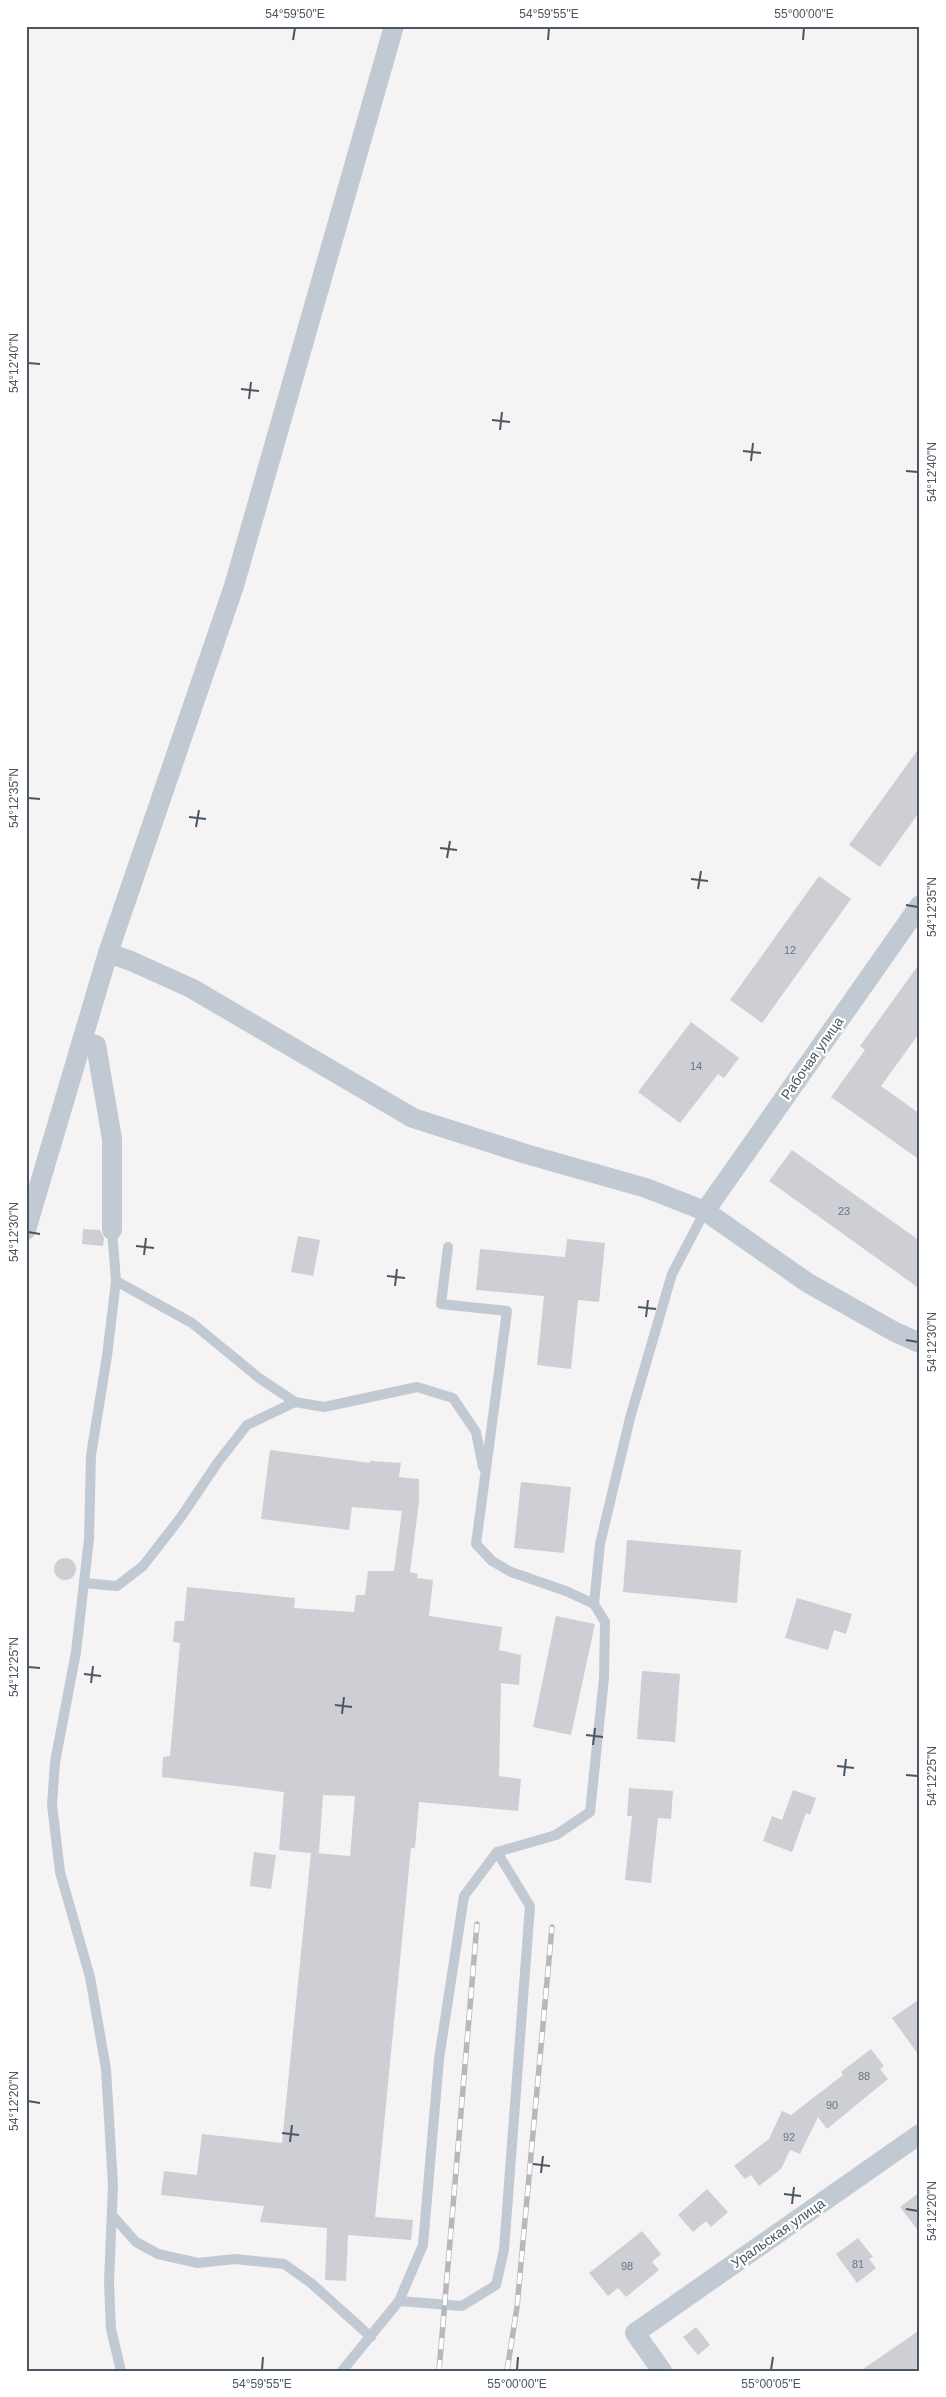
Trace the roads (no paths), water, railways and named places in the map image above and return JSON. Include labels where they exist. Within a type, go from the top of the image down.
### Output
[{"type":"street","points":[[26,1230],[108,953],[234,586],[394,26]]},
{"type":"street","name":"Рабочая улица","points":[[705,1211],[920,905]]},
{"type":"street","points":[[108,953],[131,961],[191,988],[413,1118],[526,1154],[646,1188],[705,1211],[808,1283],[895,1332],[920,1343]]},
{"type":"street","points":[[82,1041],[96,1045],[112,1138],[112,1230]]},
{"type":"street","name":"Уральская улица","points":[[662,2371],[635,2333],[920,2134]]},
{"type":"lane","points":[[594,1604],[600,1544],[630,1418],[672,1274],[705,1211]]},
{"type":"lane","points":[[112,1230],[116,1281],[107,1356],[91,1455],[89,1539],[76,1652],[55,1762],[52,1805],[60,1872],[90,1977],[106,2069],[113,2185],[109,2282],[111,2329],[122,2371]]},
{"type":"lane","points":[[342,2371],[399,2302],[423,2245],[440,2059],[464,1896],[497,1852],[556,1835],[590,1812],[604,1678],[605,1622],[594,1604],[566,1591],[511,1572],[492,1561],[476,1544],[507,1312],[441,1304],[448,1247]]},
{"type":"lane","points":[[116,1281],[192,1323],[259,1378],[296,1402],[324,1407],[417,1387],[453,1398],[476,1432],[485,1475]]},
{"type":"lane","points":[[84,1583],[117,1586],[143,1566],[247,1425],[296,1402]]},
{"type":"lane","points":[[399,2302],[462,2306],[496,2285],[504,2250],[530,1906],[497,1852]]},
{"type":"lane","points":[[112,2215],[136,2242],[158,2254],[198,2263],[235,2260],[284,2264],[311,2283],[371,2336]]},
{"type":"railway","points":[[439,2371],[477,1924]]},
{"type":"railway","points":[[507,2371],[517,2307],[552,1927]]}]
